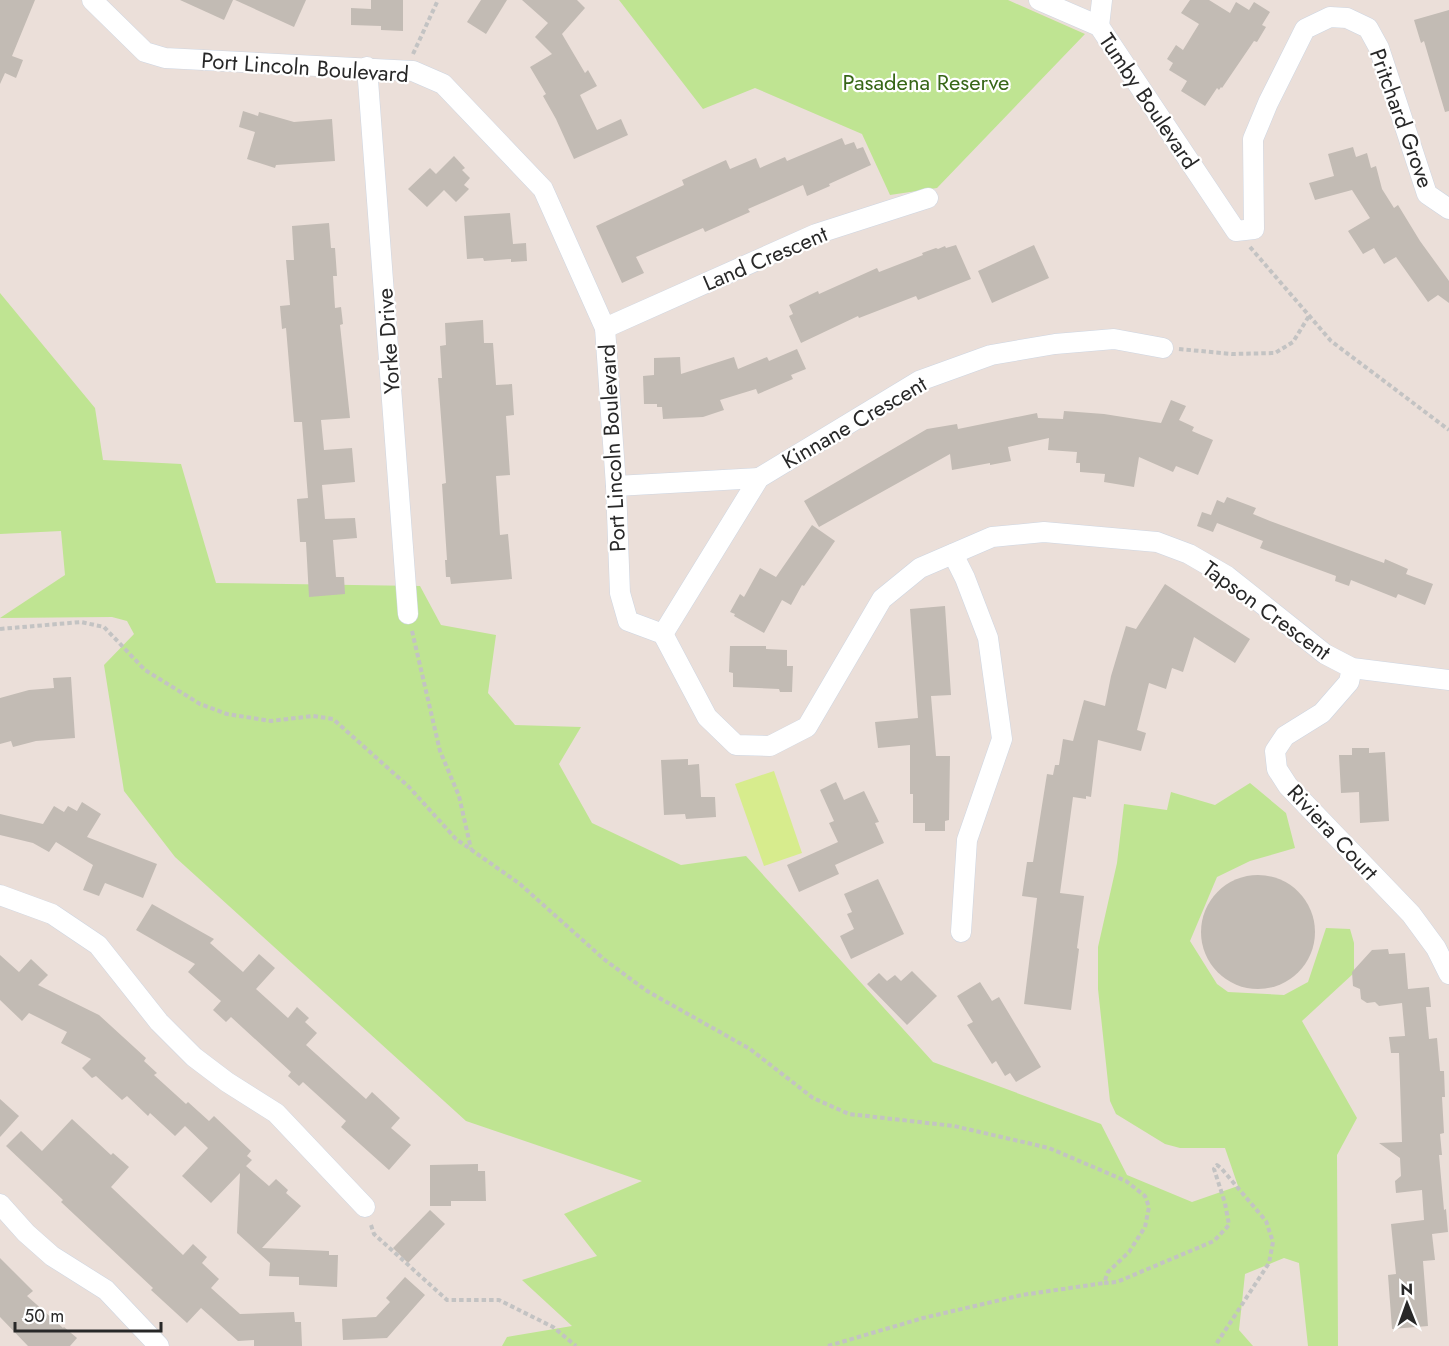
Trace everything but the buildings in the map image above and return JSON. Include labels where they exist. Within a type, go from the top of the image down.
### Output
[{"type":"street","name":"Port Lincoln Boulevard","points":[[92,0],[145,52],[165,58],[413,71],[443,84],[543,189],[605,328],[616,486],[620,593],[628,621],[663,634]]},
{"type":"street","name":"Tumby Boulevard","points":[[1039,0],[1099,26],[1236,231]]},
{"type":"street","points":[[1099,26],[1102,0]]},
{"type":"street","name":"Pritchard Grove","points":[[1236,231],[1254,229],[1253,139],[1268,103],[1305,29],[1330,17],[1347,18],[1368,28],[1379,48],[1427,194],[1449,209]]},
{"type":"street","name":"Yorke Drive","points":[[367,67],[408,614]]},
{"type":"street","name":"Land Crescent","points":[[605,328],[816,234],[928,198]]},
{"type":"street","name":"Kinnane Crescent","points":[[663,634],[759,478],[919,381],[991,355],[1055,344],[1114,339],[1163,348]]},
{"type":"street","name":"Kinnane Crescent","points":[[616,486],[759,478]]},
{"type":"street","name":"Tapson Crescent","points":[[663,634],[708,717],[736,745],[770,746],[807,727],[882,599],[920,568],[992,537],[1044,532],[1157,542],[1189,554],[1227,576],[1325,654],[1352,668],[1449,680]]},
{"type":"street","points":[[953,554],[965,578],[988,638],[1002,738],[967,840],[961,932]]},
{"type":"street","name":"Riviera Court","points":[[1352,668],[1349,682],[1322,713],[1285,736],[1275,751],[1277,769],[1288,786],[1411,914],[1436,948],[1449,974]]},
{"type":"street","points":[[0,895],[52,914],[98,945],[159,1022],[194,1057],[227,1082],[276,1113],[365,1207]]},
{"type":"street","points":[[0,1204],[26,1233],[52,1256],[106,1290],[159,1346]]},
{"type":"path","points":[[405,70],[438,0]]},
{"type":"path","points":[[1236,231],[1331,341],[1449,430]]},
{"type":"path","points":[[1163,348],[1232,354],[1275,353],[1293,342],[1310,316]]},
{"type":"path","points":[[408,614],[440,751],[459,796],[471,849]]},
{"type":"path","points":[[0,629],[81,622],[104,627],[145,669],[200,704],[227,714],[271,721],[313,716],[333,719],[409,787],[456,839],[520,884],[605,960],[647,991],[750,1049],[813,1098],[849,1114],[954,1126],[1049,1148],[1126,1181],[1145,1196],[1149,1206],[1145,1227],[1129,1252],[1108,1272],[1104,1283]]},
{"type":"path","points":[[828,1346],[923,1318],[1022,1295],[1117,1282],[1214,1241],[1230,1225],[1214,1169],[1216,1166],[1221,1168],[1266,1221],[1273,1242],[1269,1263],[1215,1346]]},
{"type":"path","points":[[365,1207],[374,1234],[447,1300],[499,1300],[553,1327],[576,1346]]},
{"type":"green space","name":"Pasadena Reserve","points":[[619,0],[1008,0],[1085,34],[937,188],[890,195],[862,134],[755,88],[703,109]]},
{"type":"green space","points":[[0,293],[95,408],[103,460],[181,464],[216,583],[420,586],[441,625],[496,635],[488,693],[515,725],[581,727],[559,764],[592,823],[681,865],[746,856],[933,1062],[1101,1124],[1127,1175],[1192,1202],[1238,1186],[1225,1148],[1180,1148],[1165,1144],[1116,1114],[1110,1101],[1098,989],[1098,947],[1117,863],[1124,804],[1167,810],[1171,792],[1215,805],[1250,783],[1286,813],[1295,848],[1250,861],[1217,877],[1190,941],[1217,984],[1228,992],[1284,995],[1308,982],[1326,928],[1350,929],[1354,943],[1354,973],[1302,1021],[1357,1118],[1337,1155],[1338,1346],[1308,1346],[1299,1263],[1284,1258],[1245,1274],[1239,1330],[1253,1346],[502,1346],[507,1337],[572,1326],[522,1280],[597,1256],[564,1214],[642,1181],[466,1121],[175,857],[124,791],[104,665],[134,634],[127,621],[112,617],[0,618],[65,575],[61,531],[0,534]]},
{"type":"green space","points":[[774,771],[802,853],[764,866],[735,784]]}]
